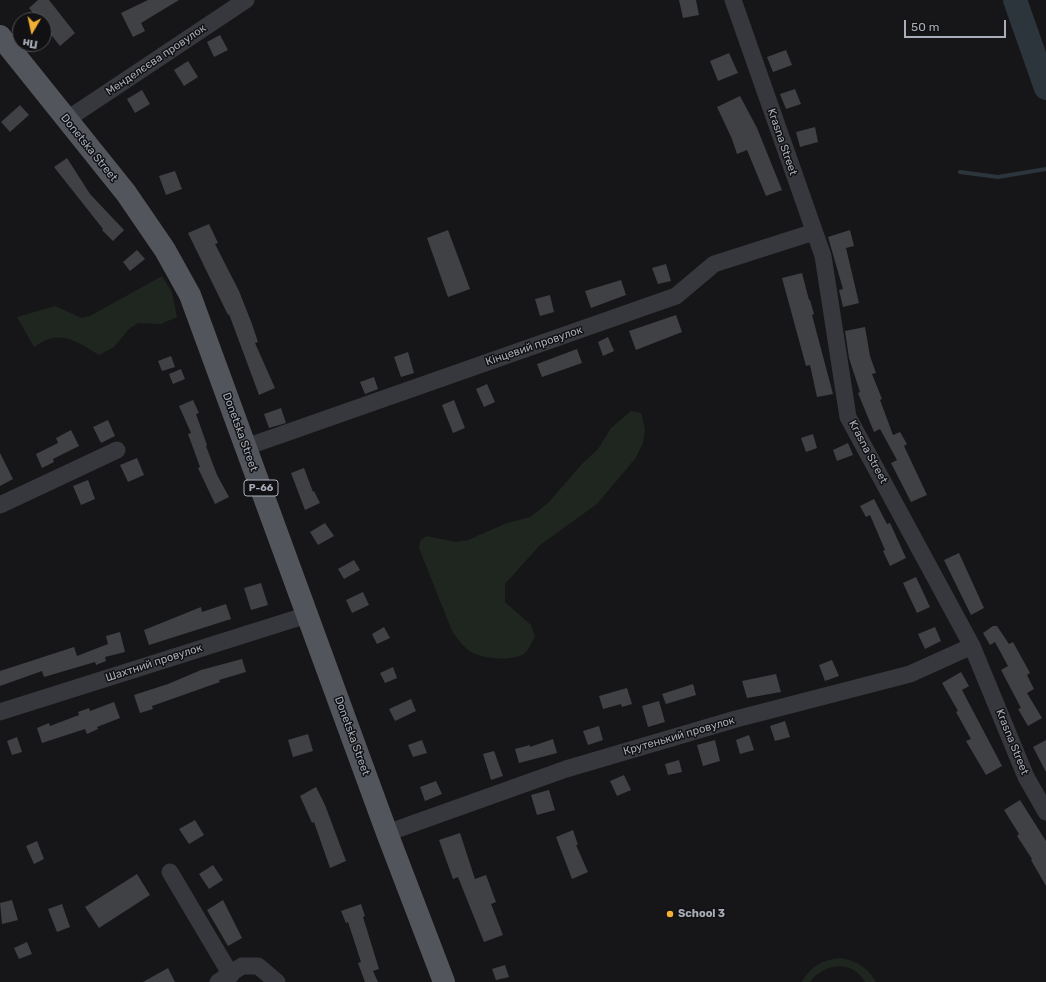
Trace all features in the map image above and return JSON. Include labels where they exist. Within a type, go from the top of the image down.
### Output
[{"type":"main road","name":"Donetska Street","points":[[0,36],[126,193],[166,250],[190,295],[387,832],[444,982]]},
{"type":"street","name":"Менделєєва провулок","points":[[66,120],[246,0]]},
{"type":"street","name":"Krasna Street","points":[[733,0],[823,256],[848,416],[972,646],[1026,777],[1046,812]]},
{"type":"street","name":"Кінцевий провулок","points":[[246,448],[676,296],[714,264],[814,232]]},
{"type":"street","points":[[0,505],[117,450]]},
{"type":"street","name":"Шахтний провулок","points":[[0,712],[307,615]]},
{"type":"street","name":"Крутенький провулок","points":[[387,832],[566,769],[736,719],[910,674],[972,646]]},
{"type":"street","points":[[170,872],[224,978],[242,966],[258,966],[277,982]]},
{"type":"shaded area","points":[[162,276],[172,292],[177,317],[161,324],[138,323],[129,329],[114,347],[99,355],[75,341],[60,337],[43,341],[34,347],[17,317],[55,306],[82,318],[90,316]]},
{"type":"shaded area","points":[[631,411],[641,413],[645,429],[643,443],[635,459],[597,504],[540,545],[505,584],[505,602],[531,625],[535,637],[528,650],[520,656],[513,658],[490,658],[468,650],[452,631],[419,548],[420,541],[426,536],[456,542],[468,540],[507,523],[530,517],[548,503],[582,464],[598,449],[611,428]]},
{"type":"shaded area","points":[[841,958],[862,966],[876,982],[865,982],[853,970],[838,966],[823,971],[810,982],[802,982],[805,976],[818,964]]},
{"type":"building","points":[[38,0],[49,0],[75,33],[60,46],[52,36],[52,12],[32,12],[29,8]]},
{"type":"building","points":[[148,0],[179,0],[141,23],[145,31],[133,37],[121,13]]},
{"type":"building","points":[[679,0],[696,0],[699,15],[683,18]]},
{"type":"building","points":[[220,35],[228,50],[214,57],[207,42]]},
{"type":"building","points":[[786,50],[792,65],[773,72],[767,57]]},
{"type":"building","points":[[729,53],[738,73],[718,81],[710,61]]},
{"type":"building","points":[[188,61],[198,77],[184,86],[174,70]]},
{"type":"building","points":[[795,89],[801,104],[786,109],[780,94]]},
{"type":"building","points":[[142,90],[150,104],[135,113],[127,99]]},
{"type":"building","points":[[740,96],[757,128],[782,190],[766,196],[747,150],[737,154],[732,139],[717,107]]},
{"type":"building","points":[[20,105],[29,115],[10,132],[1,122]]},
{"type":"building","points":[[815,127],[818,142],[800,147],[796,132]]},
{"type":"building","points":[[67,158],[90,194],[124,230],[113,241],[102,230],[103,229],[54,167]]},
{"type":"building","points":[[175,171],[182,189],[166,195],[159,176]]},
{"type":"building","points":[[209,224],[218,243],[215,244],[239,291],[258,342],[255,343],[275,388],[259,395],[229,314],[228,315],[188,233]]},
{"type":"building","points":[[448,230],[470,289],[448,297],[427,238]]},
{"type":"building","points":[[850,230],[854,246],[846,248],[859,303],[843,307],[839,290],[843,289],[828,237]]},
{"type":"building","points":[[137,250],[145,259],[130,271],[123,262]]},
{"type":"building","points":[[666,264],[671,281],[658,284],[652,268]]},
{"type":"building","points":[[802,273],[814,314],[812,315],[833,394],[817,397],[810,365],[806,366],[782,278]]},
{"type":"building","points":[[621,280],[626,295],[591,308],[585,291]]},
{"type":"building","points":[[550,295],[554,312],[540,316],[535,299]]},
{"type":"building","points":[[676,315],[682,332],[636,350],[629,331]]},
{"type":"building","points":[[865,327],[870,356],[876,373],[872,374],[882,399],[880,400],[893,435],[900,432],[907,444],[904,446],[927,495],[911,502],[891,463],[897,460],[880,429],[874,432],[858,393],[860,392],[849,358],[845,331]]},
{"type":"building","points":[[608,337],[614,351],[603,356],[598,342]]},
{"type":"building","points":[[577,349],[582,363],[542,377],[537,364]]},
{"type":"building","points":[[408,352],[414,373],[401,377],[394,357]]},
{"type":"building","points":[[171,356],[175,367],[162,371],[158,361]]},
{"type":"building","points":[[181,369],[185,379],[173,384],[169,374]]},
{"type":"building","points":[[374,377],[378,389],[365,394],[360,382]]},
{"type":"building","points":[[487,384],[495,402],[484,407],[476,389]]},
{"type":"building","points":[[193,400],[199,413],[196,414],[207,445],[206,446],[217,475],[229,497],[215,504],[198,468],[200,467],[188,434],[191,433],[179,406]]},
{"type":"building","points":[[454,400],[465,428],[453,433],[442,405]]},
{"type":"building","points":[[281,408],[286,423],[269,428],[264,414]]},
{"type":"building","points":[[108,420],[115,436],[101,443],[93,427]]},
{"type":"building","points":[[71,430],[79,446],[53,459],[54,462],[42,468],[36,454],[58,443],[56,438]]},
{"type":"building","points":[[813,434],[817,448],[806,452],[801,438]]},
{"type":"building","points":[[848,443],[853,455],[837,461],[833,450]]},
{"type":"building","points":[[0,453],[13,479],[0,486]]},
{"type":"building","points":[[137,458],[144,475],[128,482],[120,465]]},
{"type":"building","points":[[304,468],[313,492],[314,491],[320,503],[305,510],[291,473]]},
{"type":"building","points":[[88,480],[95,499],[81,505],[73,486]]},
{"type":"building","points":[[874,499],[887,524],[890,523],[906,558],[890,566],[870,515],[866,517],[860,506]]},
{"type":"building","points":[[325,523],[334,536],[318,545],[310,532]]},
{"type":"building","points":[[959,553],[984,608],[971,615],[944,560]]},
{"type":"building","points":[[354,560],[360,570],[344,579],[338,569]]},
{"type":"building","points":[[916,577],[930,607],[917,613],[903,583]]},
{"type":"building","points":[[261,583],[268,605],[251,610],[244,588]]},
{"type":"building","points":[[363,592],[369,605],[352,613],[346,600]]},
{"type":"building","points":[[226,604],[231,619],[149,645],[144,630],[201,607],[202,612]]},
{"type":"building","points":[[993,626],[997,626],[1009,644],[1013,642],[1030,673],[1027,675],[1034,689],[1027,693],[1042,718],[1028,726],[1018,709],[1021,708],[1001,670],[1008,666],[995,642],[990,645],[983,633]]},
{"type":"building","points":[[384,627],[390,638],[377,644],[372,634]]},
{"type":"building","points":[[935,627],[941,641],[925,649],[918,634]]},
{"type":"building","points":[[120,632],[125,652],[105,657],[106,661],[96,665],[95,662],[44,677],[42,671],[0,686],[0,671],[74,647],[77,656],[108,644],[106,636]]},
{"type":"building","points":[[242,659],[246,672],[219,680],[220,682],[152,706],[153,709],[140,713],[134,695],[168,684],[201,670]]},
{"type":"building","points":[[832,660],[839,676],[825,681],[819,665]]},
{"type":"building","points":[[393,667],[397,678],[385,683],[380,673]]},
{"type":"building","points":[[961,672],[969,686],[962,690],[1002,766],[986,775],[966,741],[971,739],[956,712],[958,711],[942,683]]},
{"type":"building","points":[[776,674],[781,692],[747,698],[742,681]]},
{"type":"building","points":[[693,684],[696,695],[666,704],[662,694]]},
{"type":"building","points":[[627,688],[632,704],[622,707],[621,704],[603,709],[599,696]]},
{"type":"building","points":[[411,699],[416,711],[395,721],[389,709]]},
{"type":"building","points":[[659,701],[665,722],[648,727],[642,706]]},
{"type":"building","points":[[114,702],[120,718],[97,727],[98,729],[87,734],[85,729],[42,743],[37,728],[49,723],[50,726],[79,715],[78,712],[89,708],[90,711]]},
{"type":"building","points":[[785,721],[790,737],[775,741],[770,726]]},
{"type":"building","points":[[599,726],[603,740],[588,745],[583,731]]},
{"type":"building","points":[[308,734],[313,751],[293,757],[288,740]]},
{"type":"building","points":[[749,735],[754,750],[740,754],[736,740]]},
{"type":"building","points":[[17,737],[22,752],[12,755],[7,741]]},
{"type":"building","points":[[553,739],[557,753],[519,763],[515,749],[530,745],[530,747]]},
{"type":"building","points":[[422,740],[427,753],[413,757],[408,745]]},
{"type":"building","points":[[715,740],[720,761],[703,766],[697,745]]},
{"type":"building","points":[[1046,740],[1046,772],[1033,747]]},
{"type":"building","points":[[494,751],[503,776],[491,780],[483,754]]},
{"type":"building","points":[[679,760],[682,772],[668,775],[665,764]]},
{"type":"building","points":[[624,775],[631,790],[617,796],[610,781]]},
{"type":"building","points":[[436,781],[442,794],[425,801],[420,787]]},
{"type":"building","points":[[316,787],[325,805],[346,861],[330,868],[314,822],[312,823],[300,796]]},
{"type":"building","points":[[549,790],[555,810],[537,815],[531,795]]},
{"type":"building","points":[[1020,800],[1046,841],[1046,886],[1031,860],[1032,859],[1017,836],[1019,834],[1004,810]]},
{"type":"building","points":[[195,820],[204,835],[189,844],[179,829]]},
{"type":"building","points":[[573,830],[578,845],[576,845],[588,872],[572,879],[556,837]]},
{"type":"building","points":[[460,833],[475,879],[486,875],[496,902],[491,904],[503,935],[484,942],[458,877],[453,879],[439,840]]},
{"type":"building","points":[[37,841],[44,859],[34,864],[26,846]]},
{"type":"building","points":[[213,865],[223,880],[209,889],[199,874]]},
{"type":"building","points":[[137,874],[150,895],[99,928],[85,907]]},
{"type":"building","points":[[12,900],[18,920],[2,924],[0,903]]},
{"type":"building","points":[[223,900],[242,938],[228,946],[207,910]]},
{"type":"building","points":[[62,904],[70,927],[57,932],[48,909]]},
{"type":"building","points":[[361,904],[365,916],[363,917],[379,969],[373,971],[378,982],[365,982],[358,963],[361,962],[348,922],[346,923],[341,911]]},
{"type":"building","points":[[27,942],[32,954],[19,959],[14,948]]},
{"type":"building","points":[[505,965],[509,977],[496,980],[492,969]]},
{"type":"building","points":[[168,968],[175,982],[143,982]]},
{"type":"waterway","points":[[1015,0],[1046,88]]},
{"type":"waterway","points":[[960,172],[998,177],[1046,169]]},
{"type":"place","name":"School 3","points":[[670,914]]}]
